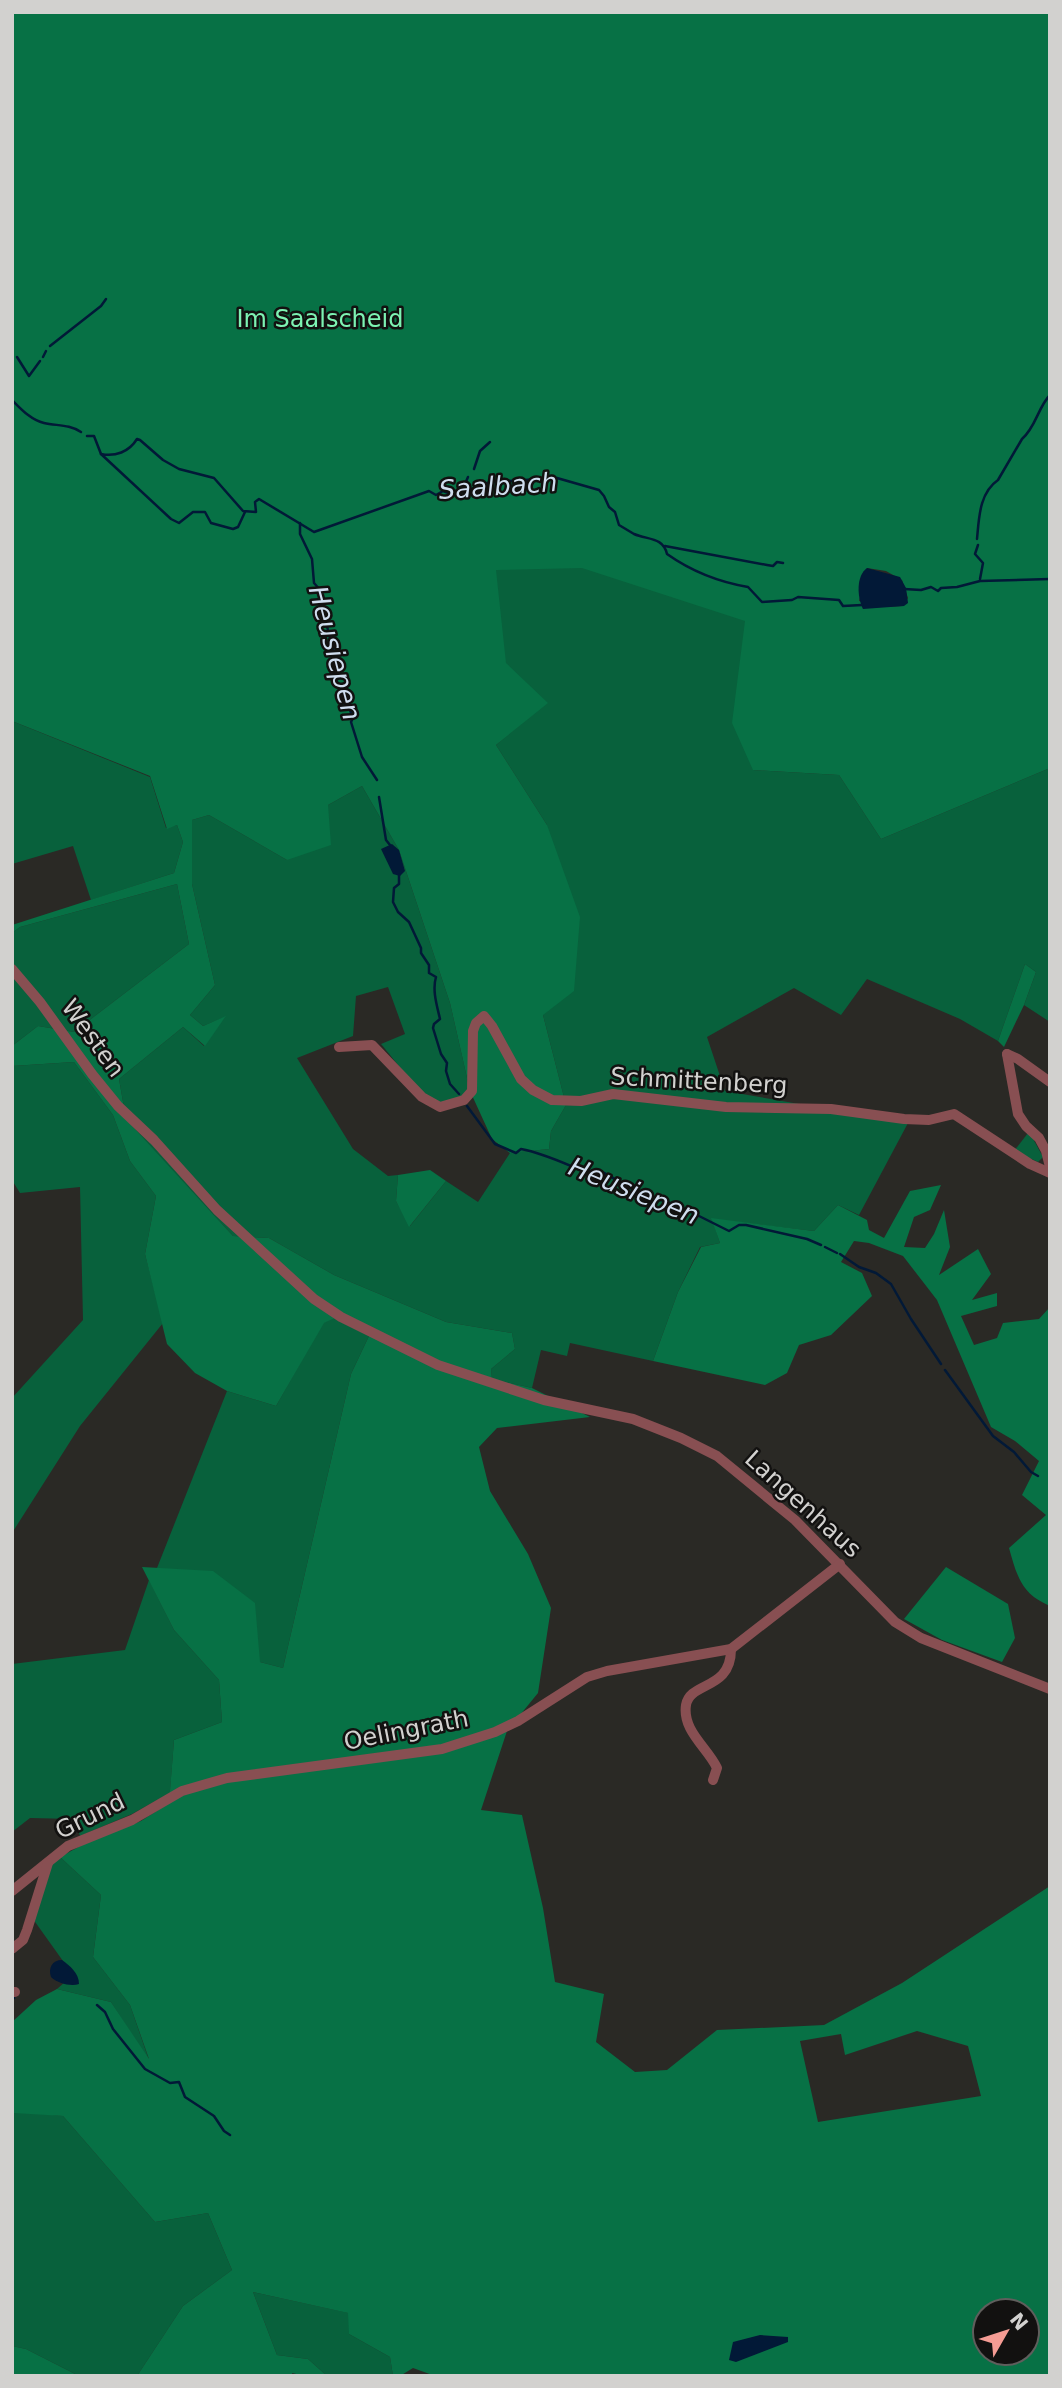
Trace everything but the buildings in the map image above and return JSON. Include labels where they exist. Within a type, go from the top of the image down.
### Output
[{"type":"street","name":"Westen","points":[[12,969],[40,1002],[108,1095],[234,1227],[296,1285],[324,1307],[438,1365],[509,1389]]},
{"type":"street","name":"Schmittenberg","points":[[339,1047],[372,1045],[422,1097],[436,1107],[453,1105],[464,1100],[472,1091],[473,1031],[476,1023],[484,1016],[522,1079],[533,1090],[552,1100],[581,1101],[613,1094],[726,1107],[831,1110],[904,1119],[929,1120],[954,1114],[1030,1164],[1050,1173]]},
{"type":"street","points":[[1050,1082],[1007,1054],[1018,1114],[1039,1138],[1050,1167]]},
{"type":"street","name":"Langenhaus","points":[[509,1389],[634,1419],[717,1456],[795,1520],[906,1630],[1050,1689]]},
{"type":"street","name":"Oelingrath","points":[[199,1786],[227,1777],[442,1749],[495,1732],[587,1677],[731,1649],[840,1564]]},
{"type":"street","name":"Oelingrath","points":[[713,1780],[717,1768],[689,1726],[686,1707],[691,1696],[728,1670],[731,1649]]},
{"type":"street","name":"Grund","points":[[12,1949],[23,1940],[48,1863],[68,1846],[132,1820],[165,1799],[199,1786]]},
{"type":"street","points":[[12,1891],[48,1863]]},
{"type":"green space","name":"Im Saalscheid","points":[[12,12],[1050,12],[1050,768],[881,839],[839,775],[753,770],[732,723],[745,621],[582,568],[496,570],[506,663],[548,703],[496,745],[547,825],[580,917],[574,991],[543,1015],[566,1105],[551,1131],[549,1149],[510,1153],[492,1139],[470,1091],[450,1003],[399,850],[362,786],[328,805],[331,845],[287,860],[209,815],[192,820],[192,884],[215,985],[190,1015],[203,1026],[226,1016],[205,1046],[183,1027],[119,1079],[126,1119],[233,1236],[269,1238],[334,1275],[446,1322],[512,1333],[515,1349],[491,1369],[492,1379],[532,1388],[590,1417],[497,1428],[479,1447],[490,1491],[528,1554],[551,1608],[538,1693],[507,1731],[481,1810],[522,1815],[543,1908],[555,1982],[604,1994],[596,2042],[635,2072],[667,2070],[717,2030],[824,2025],[902,1983],[1050,1886],[1050,2376],[435,2376],[413,2368],[400,2376],[393,2376],[390,2357],[349,2334],[348,2313],[253,2292],[277,2355],[308,2359],[327,2376],[292,2373],[293,2376],[137,2376],[183,2306],[232,2270],[208,2213],[155,2222],[63,2116],[12,2111],[12,2022],[36,2000],[57,1989],[111,2002],[149,2059],[130,2005],[93,1957],[101,1895],[60,1857],[84,1844],[141,1821],[169,1803],[174,1740],[222,1722],[219,1680],[174,1630],[142,1567],[213,1571],[255,1603],[260,1662],[283,1668],[351,1374],[369,1336],[335,1318],[324,1323],[276,1406],[227,1391],[195,1373],[167,1344],[145,1254],[156,1196],[130,1161],[113,1115],[74,1062],[12,1066],[12,1046],[38,1026],[74,1032],[189,944],[177,884],[20,927],[12,933],[12,925],[174,873],[183,842],[177,825],[167,829],[150,776],[12,721]],"holes":[[[867,568],[886,571],[902,580],[908,598],[903,606],[884,607],[859,601]],[[917,2031],[968,2046],[981,2096],[818,2122],[800,2041],[841,2034],[845,2055]]]},
{"type":"green space","points":[[12,339],[455,482],[1050,755],[896,750],[753,770],[839,775],[881,839],[1050,768],[1050,1022],[1024,1005],[1036,972],[1025,964],[998,1041],[960,1019],[867,979],[841,1015],[794,988],[707,1037],[725,1091],[908,1123],[859,1215],[838,1205],[814,1231],[712,1219],[720,1243],[700,1247],[678,1292],[653,1361],[570,1343],[567,1356],[541,1350],[532,1388],[492,1379],[491,1369],[515,1349],[512,1333],[446,1322],[334,1275],[269,1238],[233,1236],[126,1119],[119,1079],[183,1027],[204,1046],[225,1017],[203,1026],[190,1015],[215,985],[192,884],[192,820],[209,815],[287,860],[328,805],[362,786],[399,850],[450,1003],[470,1091],[448,1102],[433,1099],[416,1086],[381,1044],[405,1034],[388,987],[356,996],[353,1036],[297,1058],[353,1149],[388,1176],[398,1175],[396,1201],[410,1226],[446,1181],[478,1202],[510,1153],[549,1149],[551,1131],[566,1105],[543,1015],[547,825],[496,745],[538,710]]},
{"type":"green space","points":[[12,721],[150,777],[166,828],[177,825],[183,842],[174,873],[91,900],[73,846],[12,864]]},
{"type":"green space","points":[[177,884],[189,944],[74,1032],[38,1026],[12,1046],[12,933],[20,927]]},
{"type":"green space","points":[[1025,964],[1036,972],[1004,1047],[998,1041]]},
{"type":"green space","points":[[74,1062],[113,1115],[130,1161],[156,1196],[145,1254],[163,1323],[80,1426],[12,1533],[12,1398],[83,1320],[80,1187],[20,1193],[12,1180],[12,1066]]},
{"type":"green space","points":[[1028,1133],[1043,1157],[1038,1162],[1014,1151]]},
{"type":"green space","points":[[430,1170],[446,1181],[409,1227],[396,1201],[398,1175]]},
{"type":"green space","points":[[941,1185],[930,1210],[914,1217],[904,1247],[925,1248],[944,1210],[950,1247],[939,1275],[978,1249],[991,1274],[972,1300],[997,1293],[997,1306],[961,1316],[974,1345],[997,1338],[1003,1323],[1039,1319],[1050,1307],[1050,1606],[1026,1590],[1009,1548],[1046,1515],[1022,1495],[1039,1461],[1015,1441],[991,1427],[937,1300],[903,1256],[869,1243],[854,1241],[841,1262],[862,1273],[872,1296],[831,1335],[799,1345],[787,1373],[765,1385],[653,1361],[678,1292],[701,1247],[720,1243],[711,1218],[814,1231],[838,1205],[867,1220],[869,1230],[884,1238],[910,1191]]},
{"type":"green space","points":[[334,1318],[369,1336],[351,1374],[283,1668],[260,1662],[157,1568],[227,1391],[276,1406],[323,1323]]},
{"type":"green space","points":[[946,1567],[1008,1604],[1015,1638],[1002,1662],[942,1640],[904,1619]]},
{"type":"green space","points":[[149,1580],[174,1630],[219,1680],[222,1722],[174,1740],[170,1793],[132,1814],[80,1836],[74,1819],[30,1818],[12,1832],[12,1664],[125,1650]]},
{"type":"green space","points":[[60,1857],[101,1895],[93,1957],[130,2005],[150,2063],[111,2002],[57,1989],[73,1975],[33,1919],[49,1867]]},
{"type":"green space","points":[[12,2111],[63,2116],[155,2222],[208,2213],[232,2270],[183,2306],[137,2376],[79,2376],[26,2349],[12,2346]]},
{"type":"green space","points":[[253,2292],[349,2313],[349,2334],[390,2357],[393,2376],[327,2376],[308,2359],[277,2355]]},
{"type":"green space","points":[[12,2346],[26,2349],[79,2376],[12,2376]]},
{"type":"water","points":[[867,568],[900,577],[906,588],[908,603],[904,606],[863,609],[859,587],[861,576]]},
{"type":"water","points":[[392,844],[399,850],[405,871],[400,876],[393,874],[381,849]]},
{"type":"water","points":[[62,1960],[76,1973],[79,1984],[64,1984],[51,1977],[52,1965]]},
{"type":"water","points":[[760,2335],[788,2337],[788,2342],[736,2362],[729,2360],[733,2342]]},
{"type":"waterway","points":[[50,346],[101,306],[106,299]]},
{"type":"waterway","points":[[43,357],[46,351]]},
{"type":"waterway","points":[[17,357],[29,376],[40,361]]},
{"type":"waterway","points":[[977,539],[981,507],[987,492],[998,480],[1050,395]]},
{"type":"waterway","name":"Saalbach","points":[[12,400],[39,422],[67,426],[81,432]]},
{"type":"waterway","name":"Saalbach","points":[[87,436],[94,436],[101,454],[106,455],[121,453],[137,439],[140,440],[163,460],[179,469],[214,478],[243,511],[256,512],[255,502],[259,499],[314,532],[429,491],[436,495],[443,491],[454,495],[460,487],[467,491],[490,482],[557,478],[599,490],[615,512],[619,525],[634,534],[658,542],[667,554],[696,571],[748,587],[762,602],[792,600],[798,597],[839,600],[843,606],[862,605]]},
{"type":"waterway","points":[[474,469],[480,451],[490,442]]},
{"type":"waterway","points":[[101,454],[171,519],[179,523],[193,512],[205,512],[211,523],[233,529],[238,527],[245,512]]},
{"type":"waterway","points":[[460,487],[468,477]]},
{"type":"waterway","name":"Heusiepen","points":[[300,523],[300,534],[312,559],[314,583],[321,591],[320,597],[332,647],[339,663],[336,679],[353,718],[351,722],[362,757],[377,780]]},
{"type":"waterway","points":[[978,545],[975,554],[983,563],[980,579]]},
{"type":"waterway","points":[[665,546],[773,566],[777,562],[783,563]]},
{"type":"waterway","name":"Saalbach","points":[[904,589],[921,590],[931,587],[938,591],[941,588],[980,581],[1050,579]]},
{"type":"waterway","name":"Heusiepen","points":[[379,797],[386,840],[390,845]]},
{"type":"waterway","name":"Heusiepen","points":[[399,875],[393,902],[398,912],[409,922],[421,953],[429,965],[429,973],[436,977],[435,993],[440,1019],[433,1028],[441,1054],[447,1063],[446,1071],[450,1084],[459,1094]]},
{"type":"waterway","name":"Heusiepen","points":[[467,1106],[495,1144],[516,1153],[521,1149],[581,1170],[600,1171],[638,1192],[681,1207],[729,1231],[739,1225],[746,1225],[807,1239],[821,1245]]},
{"type":"waterway","name":"Heusiepen","points":[[825,1247],[837,1253]]},
{"type":"waterway","name":"Heusiepen","points":[[840,1254],[891,1284],[941,1364]]},
{"type":"waterway","name":"Heusiepen","points":[[945,1370],[993,1436],[1038,1476]]},
{"type":"waterway","points":[[97,2005],[105,2012],[113,2029],[145,2069],[170,2083],[179,2082],[185,2097],[214,2116],[230,2135]]}]
